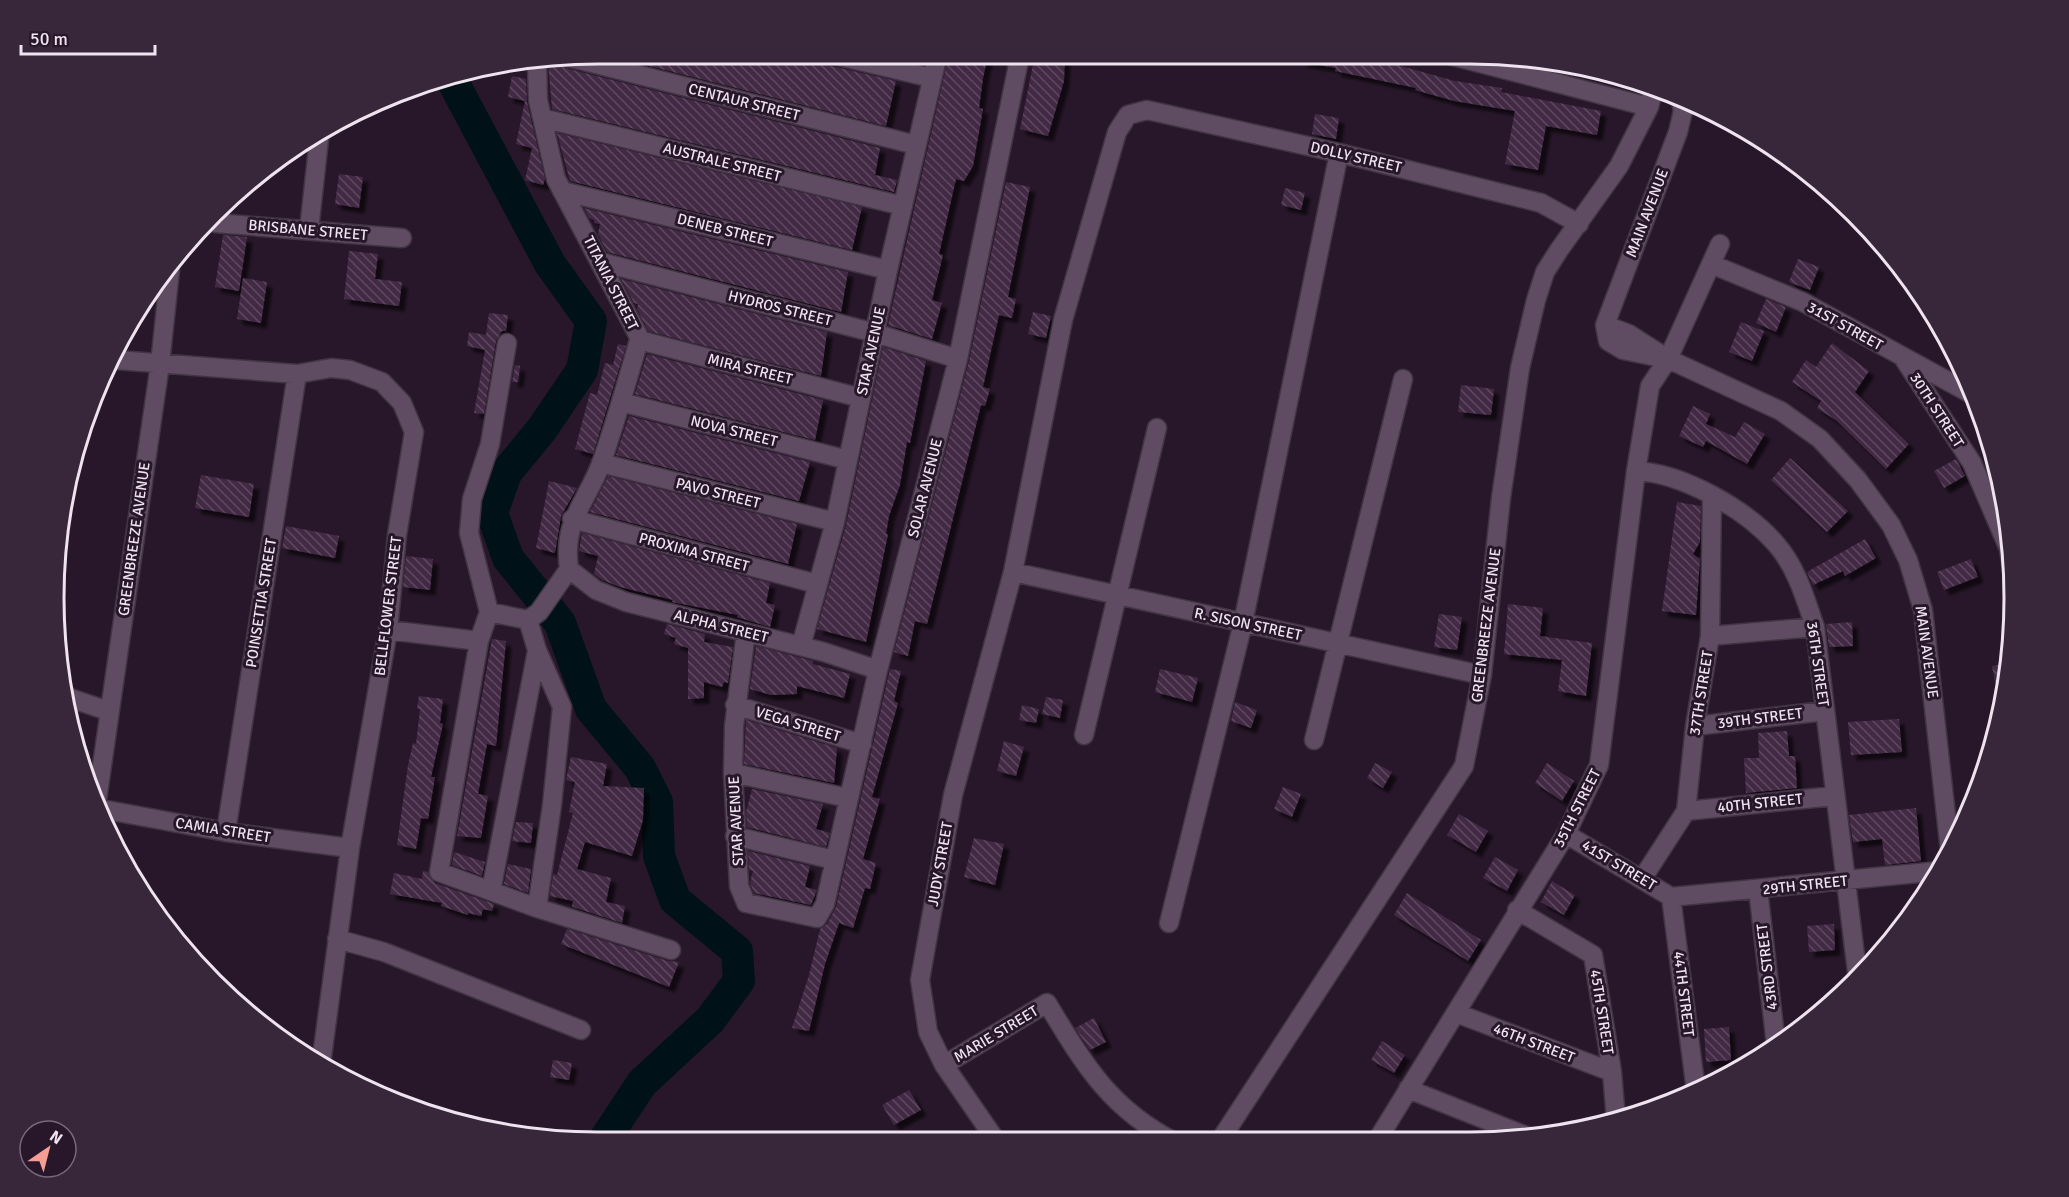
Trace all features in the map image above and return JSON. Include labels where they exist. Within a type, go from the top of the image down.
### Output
[{"type":"street","name":"CENTAUR STREET","points":[[596,64],[916,145]]},
{"type":"street","points":[[872,64],[932,78]]},
{"type":"street","name":"STAR AVENUE","points":[[801,646],[835,522],[888,270],[936,64]]},
{"type":"street","name":"SOLAR AVENUE","points":[[817,918],[825,904],[878,670],[957,359],[1018,64]]},
{"type":"street","name":"TITANIA STREET","points":[[537,68],[538,100],[556,178],[639,340],[601,464],[572,519],[566,550],[567,574]]},
{"type":"street","points":[[1524,68],[1562,75],[1649,107]]},
{"type":"street","name":"GREENBREEZE AVENUE","points":[[1226,1132],[1464,766],[1482,675],[1501,498],[1520,368],[1536,300],[1545,272],[1619,166],[1649,107],[1652,96]]},
{"type":"street","name":"MAIN AVENUE","points":[[1683,109],[1678,132],[1605,325],[1629,334],[1668,359],[1781,411],[1820,439],[1858,480],[1891,525],[1908,560],[1923,610],[1948,836]]},
{"type":"street","name":"DOLLY STREET","points":[[1128,115],[1147,110],[1339,153],[1541,203],[1579,224]]},
{"type":"street","name":"JUDY STREET","points":[[990,1132],[944,1065],[928,1032],[920,980],[953,795],[1013,572],[1063,320],[1117,132],[1128,115]]},
{"type":"street","name":"AUSTRALE STREET","points":[[542,118],[903,206]]},
{"type":"street","points":[[309,230],[318,144]]},
{"type":"street","points":[[1168,923],[1243,623],[1339,153]]},
{"type":"street","name":"DENEB STREET","points":[[562,191],[888,270]]},
{"type":"street","name":"BRISBANE STREET","points":[[219,223],[402,238]]},
{"type":"street","points":[[1668,359],[1720,244]]},
{"type":"street","name":"HYDROS STREET","points":[[601,262],[875,333],[957,359]]},
{"type":"street","name":"31ST STREET","points":[[1712,264],[1803,302],[1962,389]]},
{"type":"street","name":"GREENBREEZE AVENUE","points":[[99,786],[160,364],[169,282]]},
{"type":"street","name":"MIRA STREET","points":[[639,340],[861,398]]},
{"type":"street","points":[[507,343],[489,444],[472,499],[469,533],[489,612],[479,641],[439,872],[537,908],[671,950]]},
{"type":"street","name":"30TH STREET","points":[[1903,358],[1972,463],[2000,527]]},
{"type":"street","name":"35TH STREET","points":[[1382,1132],[1566,834],[1599,765],[1636,471],[1650,386],[1668,359]]},
{"type":"street","name":"BELLFLOWER STREET","points":[[121,360],[297,374],[331,368],[350,370],[382,382],[402,403],[414,432],[397,535],[388,630],[350,848],[322,1055]]},
{"type":"street","name":"POINSETTIA STREET","points":[[226,832],[297,374]]},
{"type":"street","points":[[1314,740],[1336,643],[1403,379]]},
{"type":"street","name":"NOVA STREET","points":[[621,402],[848,460]]},
{"type":"street","points":[[1083,735],[1156,428]]},
{"type":"street","name":"PAVO STREET","points":[[601,464],[835,522]]},
{"type":"street","name":"36TH STREET","points":[[1636,471],[1655,471],[1712,495],[1746,518],[1776,544],[1798,577],[1815,627],[1857,967]]},
{"type":"street","name":"37TH STREET","points":[[1642,879],[1686,811],[1695,726],[1710,636],[1712,495]]},
{"type":"street","name":"PROXIMA STREET","points":[[572,519],[817,584]]},
{"type":"street","name":"R. SISON STREET","points":[[1013,572],[1482,675]]},
{"type":"street","points":[[491,891],[537,650],[534,616],[567,574]]},
{"type":"street","name":"ALPHA STREET","points":[[567,574],[596,590],[626,602],[801,646],[878,670]]},
{"type":"street","points":[[489,612],[534,616]]},
{"type":"street","points":[[1710,636],[1815,627]]},
{"type":"street","points":[[388,630],[479,641]]},
{"type":"street","name":"STAR AVENUE","points":[[746,632],[735,705],[733,773],[739,886],[746,903],[817,918]]},
{"type":"street","points":[[537,650],[562,707],[560,807],[537,908]]},
{"type":"street","points":[[75,700],[108,711]]},
{"type":"street","name":"VEGA STREET","points":[[735,705],[862,744]]},
{"type":"street","name":"39TH STREET","points":[[1695,726],[1825,711]]},
{"type":"street","points":[[733,773],[848,798]]},
{"type":"street","name":"40TH STREET","points":[[1686,811],[1834,795]]},
{"type":"street","name":"CAMIA STREET","points":[[108,810],[226,832],[350,848]]},
{"type":"street","name":"41ST STREET","points":[[1566,834],[1671,897]]},
{"type":"street","points":[[735,836],[834,860]]},
{"type":"street","name":"29TH STREET","points":[[1671,897],[1929,872]]},
{"type":"street","name":"43RD STREET","points":[[1758,889],[1775,1037]]},
{"type":"street","name":"44TH STREET","points":[[1671,897],[1695,1083]]},
{"type":"street","name":"45TH STREET","points":[[1517,910],[1593,955],[1612,1072],[1615,1112]]},
{"type":"street","points":[[337,939],[384,952],[581,1030]]},
{"type":"street","name":"MARIE STREET","points":[[944,1065],[1047,1003],[1092,1076],[1118,1105],[1160,1132]]},
{"type":"street","name":"46TH STREET","points":[[1456,1013],[1612,1072]]},
{"type":"street","points":[[1408,1089],[1512,1130]]},
{"type":"building","points":[[641,64],[825,64],[896,81],[886,126]]},
{"type":"building","points":[[947,64],[986,64],[979,108],[983,109],[973,166],[964,181],[956,179],[939,254],[943,255],[932,300],[942,303],[932,339],[888,325]]},
{"type":"building","points":[[1033,64],[1065,64],[1064,81],[1048,136],[1020,129]]},
{"type":"building","points":[[1313,64],[1394,64],[1455,81],[1502,88],[1501,92],[1601,111],[1597,135],[1546,126],[1538,170],[1505,164],[1515,111],[1454,101],[1415,90],[1416,88],[1335,71],[1336,68]]},
{"type":"building","points":[[566,66],[569,69],[880,148],[875,175],[897,180],[894,192],[552,109],[548,67]]},
{"type":"building","points":[[512,76],[526,79],[527,102],[545,179],[543,185],[525,180],[532,148],[516,144],[525,101],[508,97]]},
{"type":"building","points":[[1315,114],[1339,118],[1336,139],[1312,134]]},
{"type":"building","points":[[557,133],[862,207],[852,250],[570,181]]},
{"type":"building","points":[[339,174],[363,177],[359,208],[335,204]]},
{"type":"building","points":[[1006,182],[1030,187],[1008,297],[1016,299],[1012,318],[999,315],[983,387],[990,389],[985,406],[981,405],[927,624],[915,621],[908,656],[894,652],[969,361]]},
{"type":"building","points":[[1285,188],[1305,193],[1301,210],[1281,205]]},
{"type":"building","points":[[584,208],[848,272],[841,312],[607,252],[598,234],[600,224],[594,223],[594,220],[589,218]]},
{"type":"building","points":[[223,235],[247,237],[239,291],[215,287]]},
{"type":"building","points":[[349,251],[378,254],[375,279],[402,282],[399,306],[344,299]]},
{"type":"building","points":[[1798,259],[1819,267],[1810,290],[1789,282]]},
{"type":"building","points":[[243,278],[267,282],[261,323],[237,319]]},
{"type":"building","points":[[621,279],[827,332],[821,376],[648,331],[637,309],[638,304],[634,303]]},
{"type":"building","points":[[1766,299],[1786,307],[1776,332],[1756,323]]},
{"type":"building","points":[[1033,312],[1051,316],[1046,338],[1028,334]]},
{"type":"building","points":[[489,313],[508,315],[506,331],[502,331],[496,341],[484,414],[474,413],[485,350],[467,346],[469,332],[486,335]]},
{"type":"building","points":[[1741,322],[1764,331],[1752,361],[1729,352]]},
{"type":"building","points":[[1832,343],[1869,371],[1855,392],[1909,444],[1886,469],[1837,421],[1817,408],[1821,401],[1792,382],[1806,360],[1816,367]]},
{"type":"building","points":[[618,344],[626,346],[593,454],[575,449],[590,393],[597,395],[605,363],[613,365]]},
{"type":"building","points":[[883,347],[926,361],[910,443],[907,442],[900,485],[889,516],[886,534],[888,534],[866,642],[817,629],[846,525]]},
{"type":"building","points":[[647,354],[823,400],[815,440],[635,394]]},
{"type":"building","points":[[515,365],[520,366],[518,382],[512,382]]},
{"type":"building","points":[[1461,385],[1494,389],[1491,415],[1458,412]]},
{"type":"building","points":[[1693,406],[1710,414],[1706,424],[1735,437],[1744,422],[1765,434],[1747,464],[1706,441],[1703,447],[1679,436]]},
{"type":"building","points":[[629,416],[810,462],[799,501],[616,455]]},
{"type":"building","points":[[1790,458],[1848,511],[1827,532],[1771,480]]},
{"type":"building","points":[[1956,459],[1965,476],[1944,488],[1934,471]]},
{"type":"building","points":[[201,475],[254,484],[249,517],[195,508]]},
{"type":"building","points":[[608,476],[797,524],[788,564],[590,512]]},
{"type":"building","points":[[549,481],[577,488],[561,516],[555,553],[536,548]]},
{"type":"building","points":[[1677,502],[1701,506],[1700,542],[1693,554],[1700,559],[1696,615],[1662,611]]},
{"type":"building","points":[[286,526],[339,536],[335,558],[282,548]]},
{"type":"building","points":[[582,533],[770,583],[766,603],[775,605],[770,627],[737,617],[738,615],[672,602],[673,600],[620,587],[602,580],[594,574],[598,556],[579,551]]},
{"type":"building","points":[[1865,539],[1876,558],[1845,576],[1843,571],[1813,585],[1807,572]]},
{"type":"building","points":[[406,556],[433,559],[430,590],[403,587]]},
{"type":"building","points":[[1971,559],[1978,577],[1944,590],[1937,572]]},
{"type":"building","points":[[1508,604],[1543,608],[1540,636],[1592,643],[1586,696],[1558,691],[1562,660],[1504,654]]},
{"type":"building","points":[[1439,614],[1462,617],[1457,650],[1434,647]]},
{"type":"building","points":[[1852,622],[1853,646],[1829,647],[1826,624]]},
{"type":"building","points":[[667,624],[705,634],[704,642],[733,647],[728,683],[724,682],[722,687],[704,682],[704,698],[688,699],[688,648],[674,644],[676,638],[664,634]]},
{"type":"building","points":[[492,639],[506,641],[496,746],[487,744],[478,794],[488,796],[481,838],[457,836]]},
{"type":"building","points":[[756,646],[813,661],[813,664],[850,674],[844,698],[797,686],[797,694],[771,695],[750,689]]},
{"type":"building","points":[[2000,665],[1996,689],[1992,666]]},
{"type":"building","points":[[890,669],[901,671],[894,701],[898,703],[872,797],[880,799],[863,859],[876,863],[870,889],[865,888],[853,928],[839,923],[825,964],[809,1031],[792,1028],[809,975],[820,929],[827,924],[836,907]]},
{"type":"building","points":[[1160,669],[1198,678],[1192,702],[1155,692]]},
{"type":"building","points":[[419,696],[443,699],[440,723],[443,724],[431,777],[435,777],[428,819],[421,818],[416,849],[397,845],[408,765],[413,743],[416,744],[420,709],[417,709]]},
{"type":"building","points":[[1046,697],[1063,700],[1060,718],[1042,714]]},
{"type":"building","points":[[1235,702],[1257,710],[1251,728],[1231,721]]},
{"type":"building","points":[[1022,705],[1039,709],[1036,723],[1019,720]]},
{"type":"building","points":[[1899,719],[1902,752],[1851,755],[1848,722]]},
{"type":"building","points":[[746,720],[837,748],[834,783],[744,764]]},
{"type":"building","points":[[1787,731],[1789,756],[1795,756],[1797,788],[1746,793],[1744,758],[1759,758],[1758,733]]},
{"type":"building","points":[[1004,741],[1024,747],[1016,776],[997,771]]},
{"type":"building","points":[[571,757],[607,764],[603,786],[644,788],[643,820],[632,856],[585,842],[577,869],[611,878],[606,902],[625,906],[622,923],[576,908],[572,906],[573,901],[550,896],[553,874],[557,875],[573,813],[569,812],[575,782],[566,780]]},
{"type":"building","points":[[1375,763],[1392,772],[1383,788],[1367,778]]},
{"type":"building","points":[[1547,763],[1574,781],[1562,801],[1535,783]]},
{"type":"building","points":[[1283,787],[1301,794],[1292,817],[1274,809]]},
{"type":"building","points":[[752,789],[823,804],[816,829],[830,833],[826,847],[747,827],[746,812]]},
{"type":"building","points":[[1916,808],[1921,861],[1885,865],[1882,839],[1853,842],[1849,815]]},
{"type":"building","points":[[1459,814],[1488,831],[1476,852],[1447,835]]},
{"type":"building","points":[[516,822],[533,823],[531,843],[512,841]]},
{"type":"building","points":[[974,838],[1004,844],[995,885],[964,877]]},
{"type":"building","points":[[748,851],[810,866],[805,887],[817,890],[811,905],[754,893],[750,883],[753,871],[749,870]]},
{"type":"building","points":[[454,852],[485,862],[482,876],[452,865]]},
{"type":"building","points":[[1495,857],[1518,870],[1507,891],[1483,878]]},
{"type":"building","points":[[508,864],[531,869],[528,893],[504,884]]},
{"type":"building","points":[[423,871],[428,872],[435,883],[494,904],[492,911],[483,909],[481,916],[468,913],[468,915],[441,906],[442,903],[390,894],[394,873],[422,879]]},
{"type":"building","points":[[1552,881],[1575,895],[1564,915],[1541,902]]},
{"type":"building","points":[[1407,893],[1481,940],[1468,961],[1394,915]]},
{"type":"building","points":[[1834,924],[1835,950],[1809,952],[1807,926]]},
{"type":"building","points":[[567,929],[668,961],[679,962],[669,987],[561,944]]},
{"type":"building","points":[[1094,1018],[1106,1042],[1090,1050],[1075,1028]]},
{"type":"building","points":[[1729,1027],[1731,1060],[1706,1062],[1704,1029]]},
{"type":"building","points":[[1382,1041],[1405,1055],[1394,1073],[1371,1060]]},
{"type":"building","points":[[553,1060],[572,1063],[569,1080],[550,1077]]},
{"type":"building","points":[[909,1090],[921,1110],[894,1125],[882,1105]]},
{"type":"waterway","points":[[455,85],[550,264],[591,321],[582,370],[542,429],[506,473],[492,513],[508,558],[560,623],[591,709],[640,768],[657,802],[659,856],[675,900],[737,951],[739,981],[710,1020],[642,1083],[610,1132]]}]
